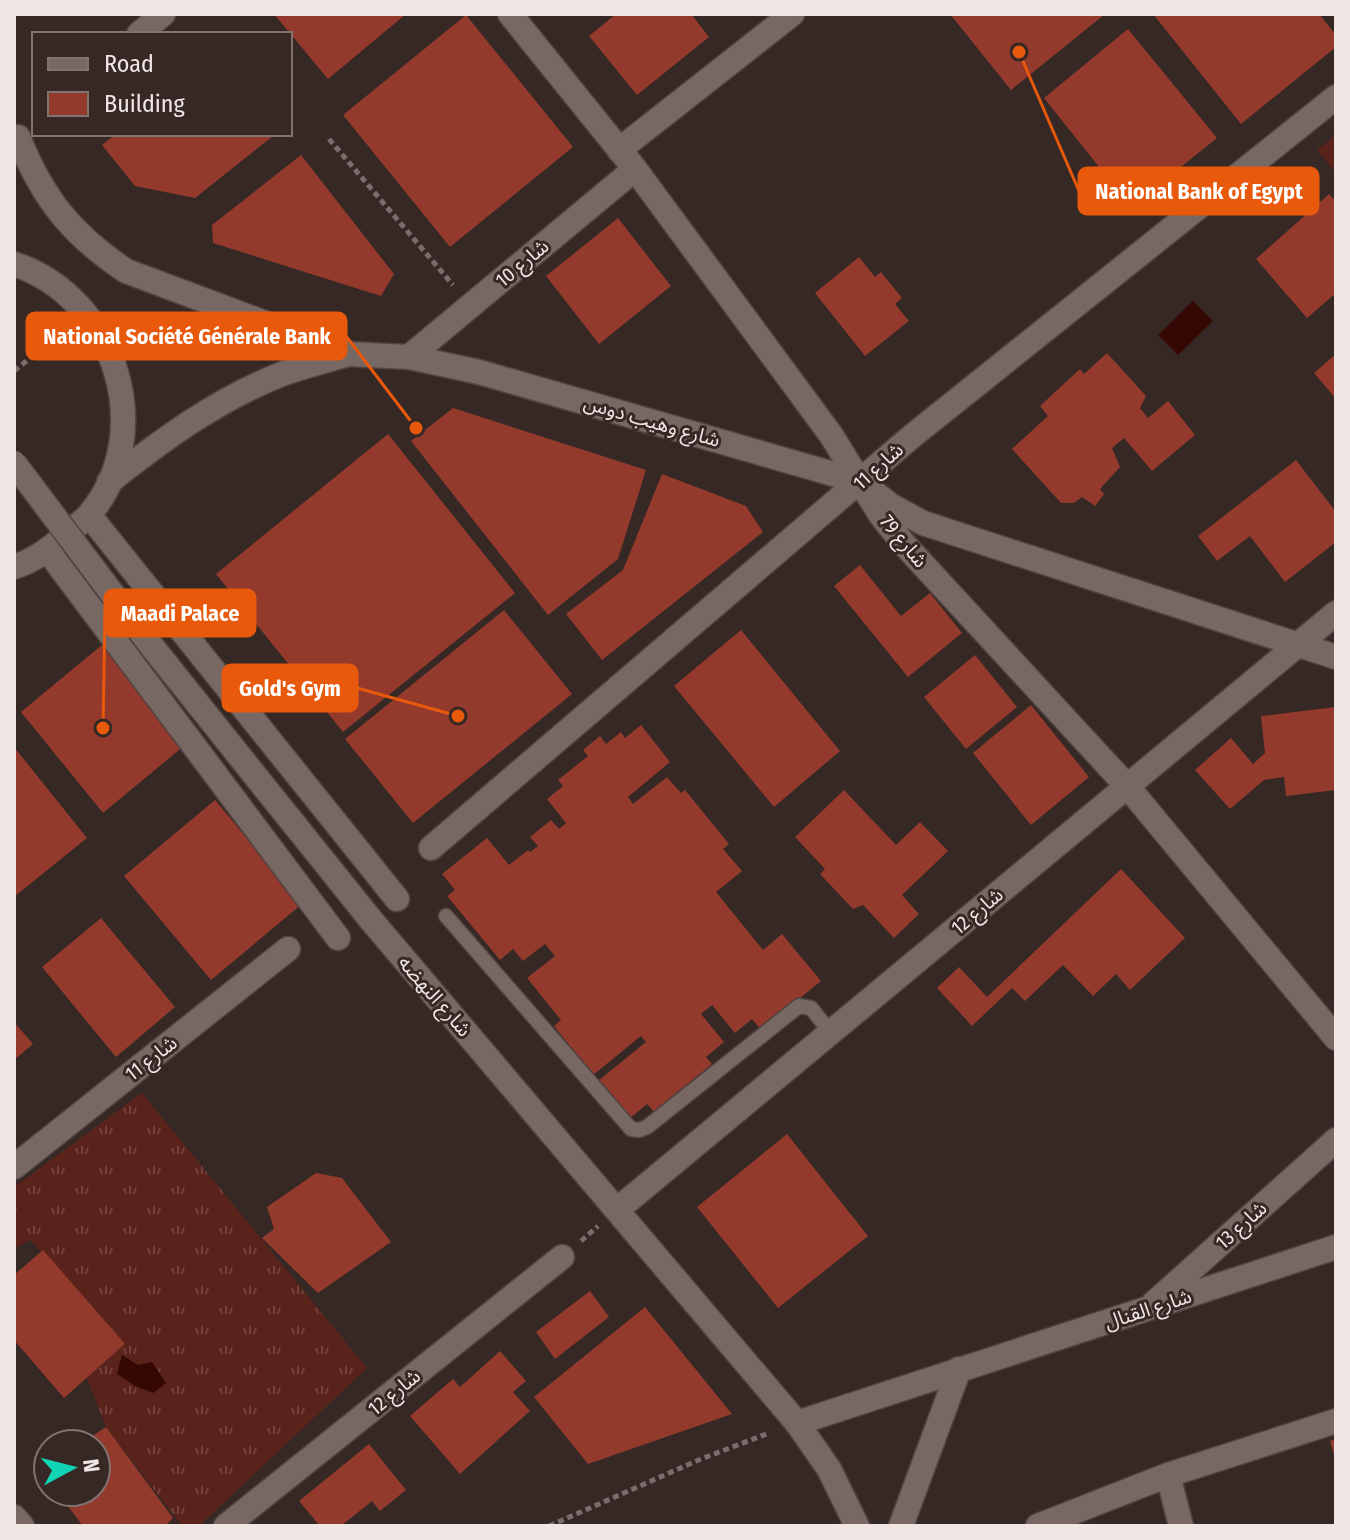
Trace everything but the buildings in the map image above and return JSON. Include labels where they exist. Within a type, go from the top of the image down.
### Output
[{"type":"street","points":[[141,32],[163,14]]},
{"type":"street","name":"شارع 79","points":[[510,14],[635,169],[831,435],[880,514],[903,543],[1127,786],[1336,1038]]},
{"type":"street","points":[[619,150],[792,14]]},
{"type":"street","name":"شارع 11","points":[[431,848],[911,437],[1336,97]]},
{"type":"street","name":"شارع وهيب دوس","points":[[22,134],[31,170],[49,200],[71,228],[126,271],[348,354],[409,357],[479,372],[861,482],[890,505],[923,523],[1336,657]]},
{"type":"street","name":"شارع 10","points":[[409,357],[635,169]]},
{"type":"street","points":[[14,264],[61,288],[86,313],[106,343],[119,376],[123,412],[120,447],[109,482],[89,515],[48,551],[14,567]]},
{"type":"street","points":[[109,482],[163,439],[220,403],[282,374],[348,354]]},
{"type":"street","name":"شارع النهضه","points":[[14,463],[150,644],[371,920],[797,1423],[829,1469],[857,1526]]},
{"type":"street","points":[[89,515],[397,899]]},
{"type":"street","points":[[48,551],[338,938]]},
{"type":"street","name":"شارع 12","points":[[618,1209],[1336,613]]},
{"type":"street","name":"شارع 11","points":[[14,1167],[288,949]]},
{"type":"street","name":"شارع 13","points":[[1146,1310],[1336,1140]]},
{"type":"street","name":"شارع القنال","points":[[797,1423],[1336,1247]]},
{"type":"street","name":"شارع 12","points":[[226,1526],[562,1257]]},
{"type":"street","points":[[901,1526],[959,1369]]},
{"type":"street","points":[[1038,1526],[1168,1475],[1336,1421]]},
{"type":"street","points":[[1168,1475],[1181,1526]]},
{"type":"street","points":[[14,1517],[22,1526]]},
{"type":"lane","points":[[446,916],[631,1129],[647,1127],[799,1006],[811,1008],[831,1033]]},
{"type":"path","points":[[329,139],[470,306]]},
{"type":"path","points":[[14,371],[86,313]]},
{"type":"path","points":[[562,1257],[618,1209]]},
{"type":"path","points":[[549,1526],[701,1459],[797,1423]]},
{"type":"green space","points":[[1336,135],[1336,173],[1317,150]]},
{"type":"green space","points":[[142,1093],[367,1368],[199,1526],[182,1526],[112,1435],[112,1428],[106,1427],[87,1378],[125,1344],[30,1240],[14,1249],[14,1187]]},
{"type":"shaded area","points":[[1193,301],[1213,321],[1178,355],[1158,335]]},
{"type":"shaded area","points":[[122,1355],[138,1365],[152,1362],[166,1383],[153,1393],[135,1386],[117,1374]]},
{"type":"place","name":"National Bank of Egypt","points":[[1019,52]]},
{"type":"place","name":"National Société Générale Bank","points":[[416,428]]},
{"type":"place","name":"Gold's Gym","points":[[458,716]]},
{"type":"place","name":"Maadi Palace","points":[[103,728]]}]
